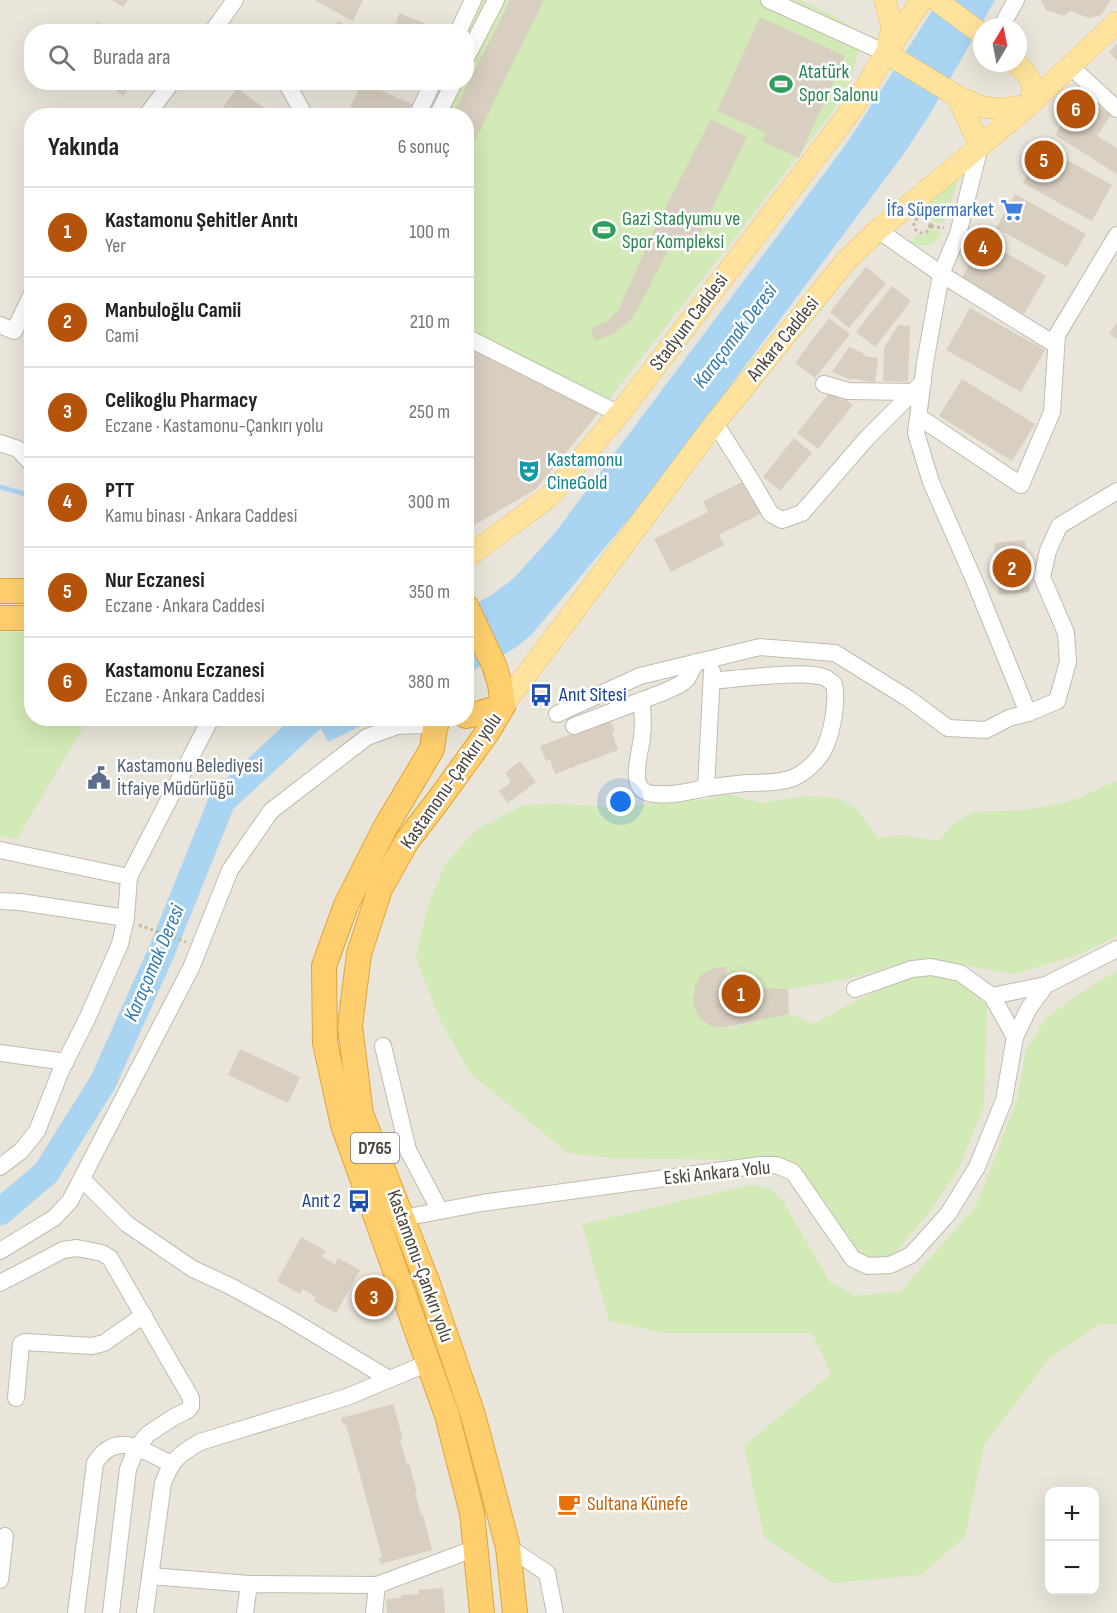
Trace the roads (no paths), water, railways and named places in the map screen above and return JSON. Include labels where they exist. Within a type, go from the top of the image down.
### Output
[{"type":"highway","points":[[0,591],[24,591]]},
{"type":"highway","points":[[0,618],[24,618]]},
{"type":"highway","points":[[474,623],[494,664],[503,706],[474,715]]},
{"type":"highway","name":"Kastamonu-Çankırı yolu","points":[[503,706],[487,733],[407,841],[380,889],[359,954],[350,1026],[362,1114],[428,1281],[473,1415],[508,1547],[515,1613]]},
{"type":"highway","name":"Kastamonu-Çankırı yolu","points":[[436,726],[432,749],[385,828],[346,905],[324,966],[325,1043],[342,1125],[450,1426],[472,1513],[482,1613]]},
{"type":"main road","points":[[885,0],[892,28],[886,53],[952,93],[982,106],[1003,109],[1029,105],[1033,86],[1024,72]]},
{"type":"main road","name":"Stadyum Caddesi","points":[[474,552],[549,497],[619,414],[852,108],[922,0]]},
{"type":"main road","points":[[936,0],[973,27]]},
{"type":"main road","name":"Ankara Caddesi","points":[[503,706],[715,423],[846,261],[878,230],[1029,105],[1117,22]]},
{"type":"main road","points":[[952,93],[980,146]]},
{"type":"street","points":[[218,24],[235,0]]},
{"type":"street","points":[[462,24],[473,0]]},
{"type":"street","points":[[474,43],[496,0]]},
{"type":"street","points":[[769,0],[886,53]]},
{"type":"street","points":[[1005,18],[1016,0]]},
{"type":"street","points":[[1070,66],[1117,109]]},
{"type":"street","points":[[152,108],[166,90]]},
{"type":"street","points":[[290,90],[301,108]]},
{"type":"street","points":[[421,108],[429,90]]},
{"type":"street","points":[[441,108],[450,90]]},
{"type":"street","points":[[980,146],[958,234],[941,274],[918,387],[916,434],[932,482],[1028,713]]},
{"type":"street","points":[[878,230],[941,274],[1056,345]]},
{"type":"street","points":[[918,417],[1021,484],[1052,412],[1057,335],[1117,235]]},
{"type":"street","points":[[0,325],[14,331],[24,310]]},
{"type":"street","points":[[474,341],[619,414]]},
{"type":"street","points":[[824,384],[848,391],[918,387]]},
{"type":"street","points":[[715,423],[771,514],[782,520],[802,513],[867,438],[918,387]]},
{"type":"street","points":[[0,443],[18,449],[24,455]]},
{"type":"street","points":[[556,714],[640,676],[760,647],[835,653],[909,699],[948,728],[986,730],[1009,718],[1057,701],[1068,662],[1066,633],[1042,577],[1048,551],[1059,526],[1117,491]]},
{"type":"street","points":[[706,788],[713,658]]},
{"type":"street","points":[[574,726],[664,692],[687,679],[696,662]]},
{"type":"street","points":[[642,700],[642,737],[638,782],[640,788],[647,792],[665,795],[750,783],[774,783],[794,777],[815,762],[824,750],[836,693],[834,684],[824,677],[804,674],[775,675],[712,681]]},
{"type":"street","points":[[0,1167],[21,1151],[37,1131],[66,1062],[132,921],[129,877],[208,726]]},
{"type":"street","points":[[0,1251],[54,1218],[70,1201],[191,968],[230,870],[271,811],[367,736],[397,726]]},
{"type":"street","points":[[0,850],[129,877]]},
{"type":"street","points":[[0,901],[20,902],[132,921]]},
{"type":"street","name":"Eski Ankara Yolu","points":[[403,1218],[482,1203],[761,1164],[776,1165],[793,1172],[853,1259],[868,1266],[890,1265],[911,1255],[948,1214],[977,1167],[1004,1100],[1015,1036],[1029,1008],[1046,985],[1117,949]]},
{"type":"street","points":[[855,990],[912,969],[930,968],[960,973],[992,996],[1015,1036]]},
{"type":"street","points":[[992,996],[1046,985]]},
{"type":"street","points":[[383,1046],[408,1150],[440,1211]]},
{"type":"street","points":[[0,1053],[66,1062]]},
{"type":"street","points":[[82,1179],[127,1224],[193,1269],[283,1315],[389,1379]]},
{"type":"street","points":[[0,1283],[63,1250],[77,1248],[102,1253],[110,1258],[191,1398],[191,1406],[188,1410],[148,1434],[137,1447],[128,1469],[111,1613]]},
{"type":"street","points":[[16,1398],[21,1344],[25,1342],[98,1346],[144,1315]]},
{"type":"street","points":[[145,1613],[163,1483],[171,1464],[186,1450],[200,1442],[347,1397],[428,1363]]},
{"type":"street","points":[[76,1613],[95,1463],[106,1450],[122,1444],[137,1447],[171,1464]]},
{"type":"street","points":[[0,1580],[4,1536]]},
{"type":"street","points":[[508,1547],[547,1573],[555,1613]]},
{"type":"street","points":[[150,1576],[249,1584],[377,1585],[476,1548]]},
{"type":"street","points":[[245,1613],[249,1584]]},
{"type":"street","points":[[375,1613],[377,1585]]},
{"type":"water","points":[[939,0],[995,0],[985,18],[973,18],[973,39],[930,114],[903,155],[645,500],[532,634],[509,651],[474,670],[474,604],[513,579],[554,534],[847,143]]},
{"type":"water","points":[[320,726],[361,726],[328,742]]},
{"type":"waterway","points":[[0,487],[24,494]]},
{"type":"waterway","name":"Karaçomak Deresi","points":[[0,1212],[46,1173],[103,1082],[161,953],[222,801],[303,726]]},
{"type":"place","name":"Atatürk Spor Salonu","points":[[781,84]]},
{"type":"place","name":"Kastamonu Eczanesi","points":[[1076,109]]},
{"type":"place","name":"Nur Eczanesi","points":[[1044,160]]},
{"type":"place","name":"İfa Süpermarket","points":[[1012,210]]},
{"type":"place","name":"Gazi Stadyumu ve Spor Kompleksi","points":[[604,230]]},
{"type":"place","name":"PTT","points":[[983,247]]},
{"type":"place","name":"Kastamonu CineGold","points":[[529,471]]},
{"type":"place","name":"Manbuloğlu Camii","points":[[1012,568]]},
{"type":"place","name":"Anıt Sitesi","points":[[541,695]]},
{"type":"place","name":"Kastamonu Belediyesi İtfaiye Müdürlüğü","points":[[99,778]]},
{"type":"place","name":"Kastamonu Şehitler Anıtı","points":[[741,994]]},
{"type":"place","name":"Anıt 2","points":[[359,1201]]},
{"type":"place","name":"Celikoglu Pharmacy","points":[[374,1297]]},
{"type":"place","name":"Sultana Künefe","points":[[569,1504]]}]
